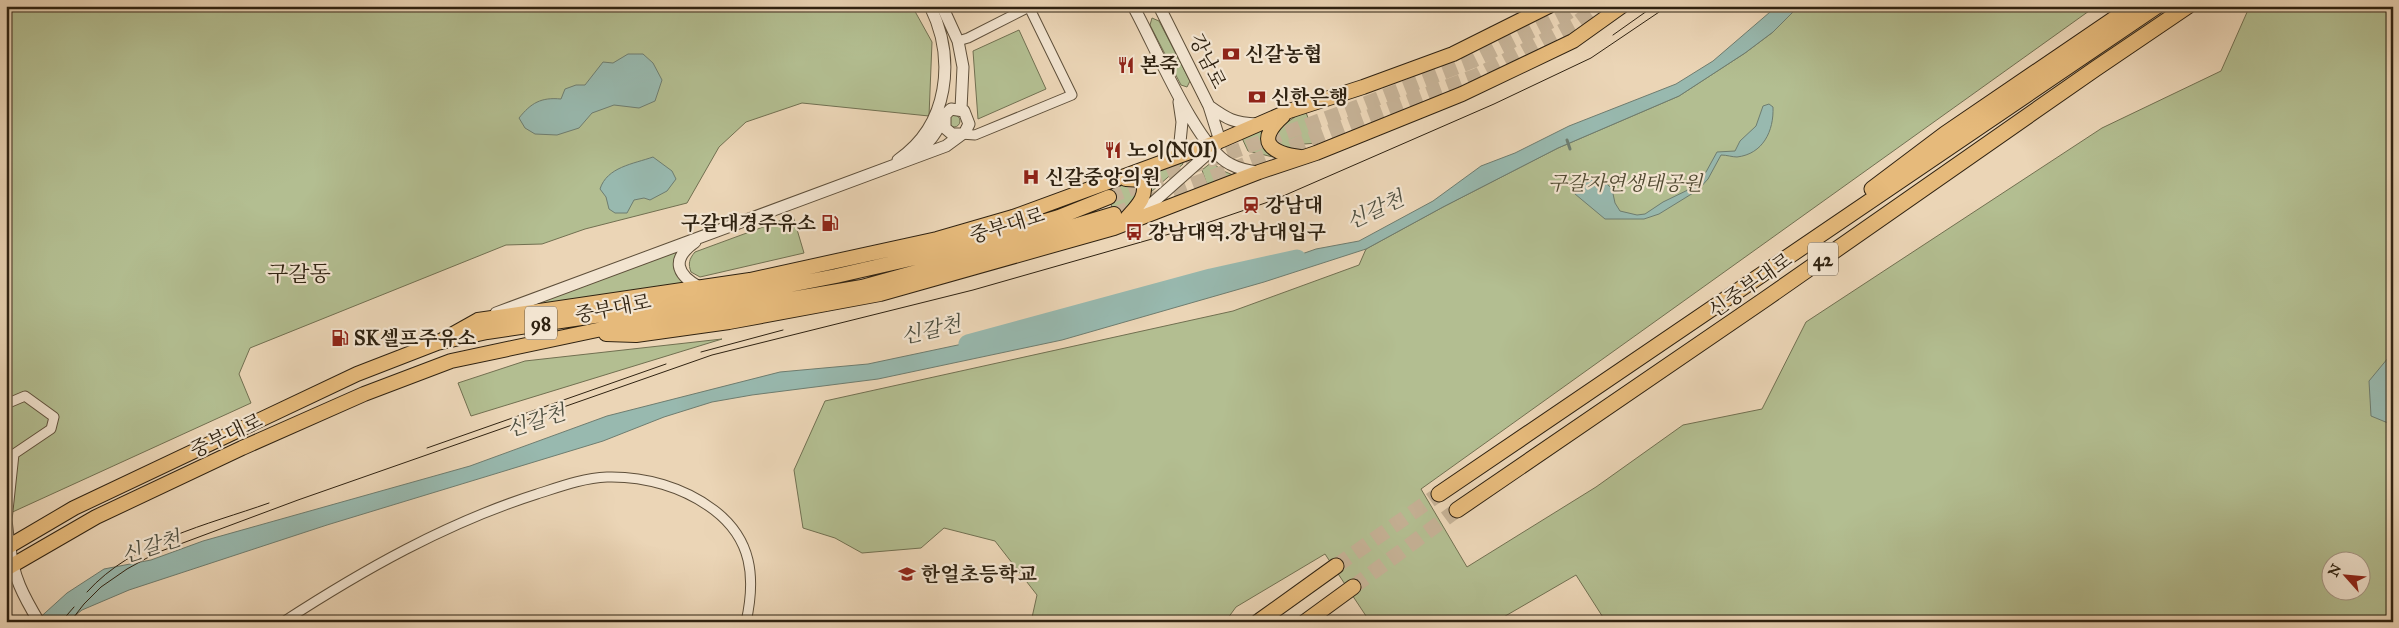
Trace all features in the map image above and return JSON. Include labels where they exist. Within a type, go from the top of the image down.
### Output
[{"type":"highway","points":[[1711,310],[1944,134],[2133,6]]},
{"type":"highway","name":"신중부대로","points":[[1439,494],[2157,6]]},
{"type":"highway","name":"신중부대로","points":[[1457,510],[2188,6]]},
{"type":"highway","points":[[1258,622],[1336,566]]},
{"type":"highway","points":[[1304,622],[1353,587]]},
{"type":"main road","points":[[438,343],[478,320],[750,280],[842,261],[937,239],[979,227],[1213,145],[1289,111],[1363,87],[1453,54],[1549,6]]},
{"type":"main road","name":"중부대로","points":[[9,567],[96,517],[364,394],[451,361],[635,322],[738,308],[862,287],[985,253],[1117,221],[1304,157],[1462,94],[1573,41],[1622,6]]},
{"type":"main road","points":[[1289,111],[1272,128],[1268,137],[1268,143],[1278,153],[1304,157]]},
{"type":"main road","points":[[1117,221],[1142,200],[1146,190],[1142,180],[1120,178]]},
{"type":"main road","name":"중부대로","points":[[8,547],[74,508],[339,382],[438,343],[487,332],[743,294],[836,276],[941,252],[1059,216],[1108,197]]},
{"type":"street","points":[[930,6],[949,46],[952,74],[945,116],[948,132],[976,135],[1072,95],[1029,7],[968,38],[958,41]]},
{"type":"street","points":[[942,6],[958,41],[963,67],[960,109]]},
{"type":"street","name":"강남로","points":[[1133,6],[1190,116],[1213,145]]},
{"type":"street","name":"강남로","points":[[1159,6],[1209,106],[1213,145]]},
{"type":"street","points":[[906,154],[932,123],[944,94],[943,48],[938,23]]},
{"type":"street","points":[[1161,163],[1180,142],[1182,122],[1178,93]]},
{"type":"street","points":[[1190,116],[1209,106],[1227,119],[1237,123],[1260,124]]},
{"type":"street","points":[[478,320],[946,146],[961,134],[969,124],[968,115],[960,109],[952,109],[945,116],[925,146],[906,154],[886,168]]},
{"type":"street","points":[[969,124],[974,128],[988,130]]},
{"type":"street","points":[[1117,221],[1149,206],[1213,145],[1228,164],[1244,170],[1259,172]]},
{"type":"street","points":[[699,287],[680,273],[679,266],[681,256],[702,237]]},
{"type":"street","points":[[6,404],[25,396],[54,417],[51,429],[10,452],[7,520],[9,567],[22,595],[39,622]]},
{"type":"street","points":[[283,622],[364,572],[435,535],[527,498],[568,484],[606,477],[654,482],[681,490],[703,502],[733,528],[750,563],[752,578],[751,599],[746,622]]},
{"type":"green space","points":[[6,6],[912,6],[932,42],[929,116],[802,103],[746,122],[719,147],[687,203],[585,229],[542,244],[506,245],[250,348],[239,374],[251,403],[6,515]]},
{"type":"green space","name":"구갈자연생태공원","points":[[1799,6],[2096,6],[1421,489],[1467,567],[1596,487],[1683,425],[1762,409],[1806,322],[2102,128],[2221,71],[2248,10],[2258,6],[2393,6],[2393,622],[1606,622],[1576,575],[1495,622],[1370,622],[1325,554],[1236,607],[1225,622],[1031,622],[1037,595],[995,541],[944,528],[921,548],[862,553],[835,538],[803,528],[794,470],[825,401],[1233,311],[1359,265],[1366,249],[1558,148],[1679,96],[1745,53],[1773,32]]},
{"type":"green space","points":[[1152,18],[1159,21],[1190,81],[1187,87],[1181,85],[1150,25]]},
{"type":"green space","points":[[1019,30],[1046,89],[978,119],[973,51]]},
{"type":"green space","points":[[1305,110],[1318,143],[1304,144],[1290,149],[1279,145],[1276,139],[1279,128]]},
{"type":"green space","points":[[952,115],[956,115],[960,121],[956,127],[952,127],[948,123],[948,119]]},
{"type":"green space","points":[[1271,124],[1261,138],[1266,151],[1273,157],[1248,151],[1241,136]]},
{"type":"green space","points":[[1181,159],[1183,164],[1151,192],[1153,179],[1149,175],[1141,174]]},
{"type":"green space","points":[[1212,162],[1221,170],[1233,175],[1207,185],[1202,170]]},
{"type":"green space","points":[[1128,183],[1136,185],[1137,196],[1129,208],[1116,217],[1104,187],[1118,187]]},
{"type":"green space","points":[[793,216],[804,253],[700,277],[691,272],[691,257],[695,252]]},
{"type":"green space","points":[[686,246],[675,257],[674,269],[684,284],[511,312]]},
{"type":"green space","points":[[722,339],[471,416],[458,383],[525,361]]},
{"type":"water","points":[[1777,6],[1799,6],[1773,32],[1745,53],[1679,96],[1558,148],[1366,249],[1264,282],[1062,340],[878,379],[712,402],[664,417],[603,441],[327,525],[129,590],[82,610],[67,622],[35,622],[67,593],[104,569],[151,560],[203,541],[470,466],[607,416],[780,372],[868,364],[1109,313],[1259,269],[1316,249],[1359,241],[1433,201],[1481,166],[1515,153],[1569,126],[1676,84],[1713,61]]},
{"type":"water","points":[[628,54],[643,54],[653,63],[662,80],[655,101],[639,108],[614,105],[592,113],[579,128],[557,135],[535,134],[525,128],[519,118],[532,105],[542,100],[561,99],[565,89],[576,85],[585,85],[603,62],[613,63]]},
{"type":"water","points":[[1769,104],[1773,107],[1773,116],[1769,133],[1760,146],[1746,155],[1737,157],[1721,155],[1708,179],[1698,190],[1659,214],[1644,219],[1605,219],[1575,194],[1579,182],[1586,178],[1599,176],[1612,189],[1615,203],[1620,211],[1637,215],[1645,214],[1663,202],[1694,187],[1706,172],[1717,152],[1735,151],[1740,141],[1756,126],[1763,106]]},
{"type":"water","points":[[653,157],[672,171],[676,179],[667,191],[650,200],[644,198],[634,200],[627,213],[615,213],[609,209],[606,197],[600,189],[608,176],[629,164]]},
{"type":"water","points":[[2393,352],[2393,419],[2388,423],[2371,416],[2369,381]]},
{"type":"waterway","points":[[1567,140],[1570,149]]},
{"type":"waterway","name":"신갈천","points":[[968,344],[1211,278],[1297,259]]},
{"type":"tunnel","points":[[1109,197],[1351,109],[1473,61],[1568,13],[1578,6]]},
{"type":"tunnel","points":[[1114,214],[1477,75],[1574,24],[1599,6]]},
{"type":"tunnel","points":[[1336,566],[1439,494]]},
{"type":"tunnel","points":[[1353,587],[1457,510]]},
{"type":"tram line","points":[[1613,35],[1654,6]]},
{"type":"tram line","points":[[70,622],[101,587],[127,569],[156,553],[298,500],[712,355],[973,290],[1201,225],[1274,200],[1494,104],[1591,58],[1668,6]]},
{"type":"tram line","points":[[701,352],[783,330]]},
{"type":"tram line","points":[[427,448],[666,364]]},
{"type":"tram line","points":[[87,592],[105,574],[148,547],[196,527],[269,503]]},
{"type":"tram line","points":[[61,622],[74,607]]},
{"type":"place","name":"신갈농협","points":[[1231,54]]},
{"type":"place","name":"본죽","points":[[1126,65]]},
{"type":"place","name":"신한은행","points":[[1257,97]]},
{"type":"place","name":"노이(NOI)","points":[[1113,150]]},
{"type":"place","name":"신갈중앙의원","points":[[1031,177]]},
{"type":"place","name":"강남대","points":[[1251,205]]},
{"type":"place","name":"구갈대경주유소","points":[[830,223]]},
{"type":"place","name":"강남대역.강남대입구","points":[[1134,232]]},
{"type":"place","name":"SK셀프주유소","points":[[340,338]]},
{"type":"place","name":"한얼초등학교","points":[[907,574]]},
{"type":"district","name":"구갈동","points":[[299,273]]}]
